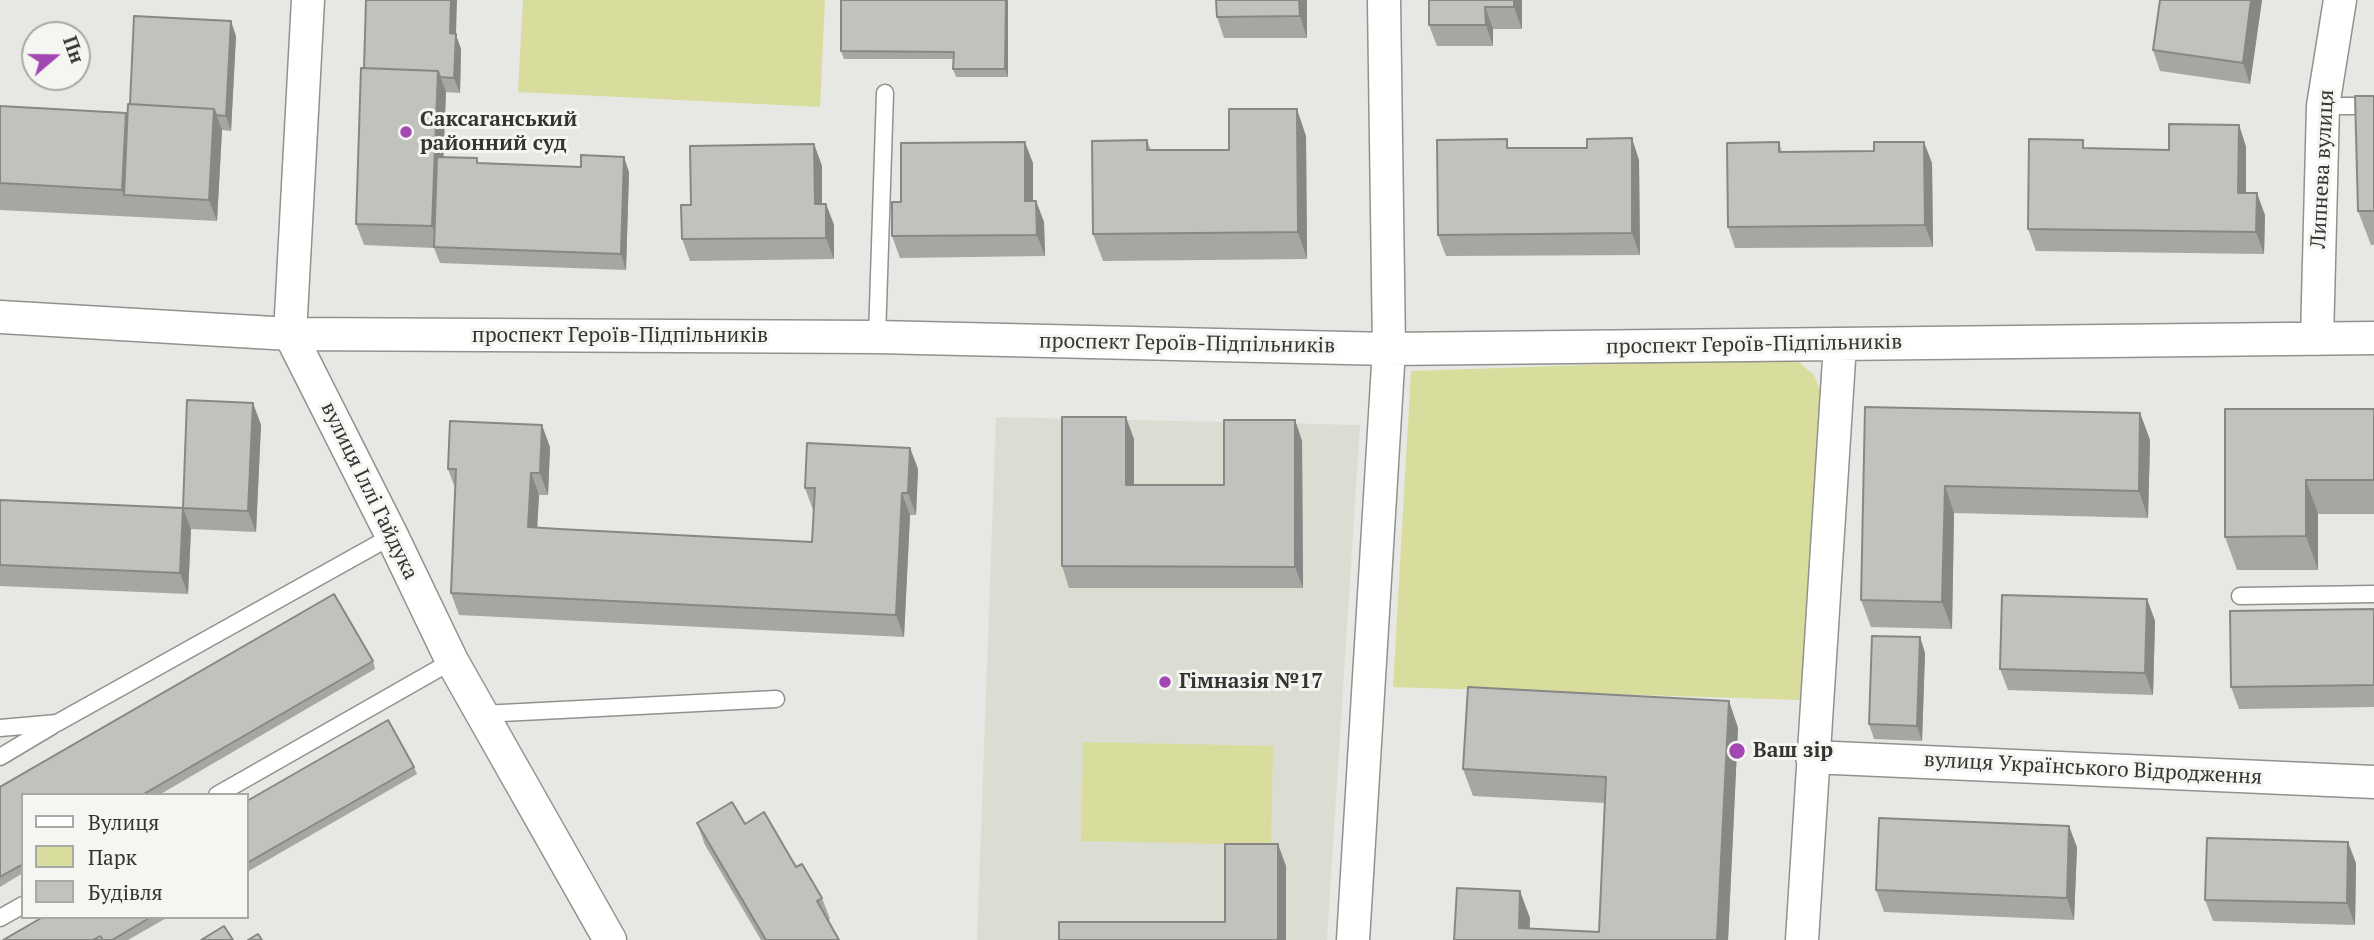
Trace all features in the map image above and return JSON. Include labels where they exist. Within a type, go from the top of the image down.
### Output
[{"type":"street","name":"вулиця Іллі Гайдука","points":[[308,0],[290,334],[452,661],[610,940]]},
{"type":"street","points":[[1353,940],[1390,349],[1384,0]]},
{"type":"street","name":"Липнева вулиця","points":[[2317,339],[2323,106],[2340,0]]},
{"type":"street","name":"проспект Героїв-Підпільників","points":[[0,317],[290,334],[877,337],[1390,349],[2374,338]]},
{"type":"street","points":[[1802,940],[1840,344]]},
{"type":"street","name":"вулиця Українського Відродження","points":[[1812,757],[2374,782]]},
{"type":"lane","points":[[877,337],[886,93]]},
{"type":"lane","points":[[2323,106],[2374,106]]},
{"type":"lane","points":[[0,757],[392,536]]},
{"type":"lane","points":[[2239,596],[2374,594]]},
{"type":"lane","points":[[221,793],[452,661]]},
{"type":"lane","points":[[482,714],[776,699]]},
{"type":"lane","points":[[0,728],[57,723]]},
{"type":"lane","points":[[0,918],[21,906]]},
{"type":"shaded area","name":"Гімназія №17","points":[[996,417],[1360,425],[1327,940],[977,940]]},
{"type":"green space","points":[[523,0],[825,0],[820,107],[518,92]]},
{"type":"green space","points":[[1794,358],[1814,375],[1823,398],[1800,700],[1393,687],[1411,371]]},
{"type":"green space","points":[[1083,742],[1273,746],[1271,845],[1081,841]]},
{"type":"building","points":[[366,0],[451,0],[450,33],[456,34],[454,78],[440,77],[438,71],[364,68]]},
{"type":"building","points":[[841,0],[1006,0],[1005,69],[953,69],[954,52],[841,51]]},
{"type":"building","points":[[1216,0],[1299,0],[1300,16],[1217,17]]},
{"type":"building","points":[[1429,0],[1514,0],[1514,7],[1485,7],[1486,25],[1429,25]]},
{"type":"building","points":[[2160,0],[2251,0],[2243,63],[2153,50]]},
{"type":"building","points":[[134,16],[231,21],[226,116],[216,115],[214,109],[130,104]]},
{"type":"building","name":"Саксаганський районний суд","points":[[361,68],[438,71],[432,226],[356,224]]},
{"type":"building","points":[[2355,96],[2374,96],[2374,211],[2358,211]]},
{"type":"building","points":[[128,104],[214,109],[209,200],[124,195]]},
{"type":"building","points":[[0,106],[126,113],[122,190],[0,183]]},
{"type":"building","points":[[1229,109],[1297,109],[1298,232],[1093,234],[1092,141],[1147,140],[1147,150],[1229,150]]},
{"type":"building","points":[[2169,124],[2239,125],[2238,193],[2257,193],[2256,232],[2028,229],[2029,139],[2083,140],[2083,148],[2169,150]]},
{"type":"building","points":[[1632,138],[1632,233],[1438,235],[1437,140],[1507,139],[1507,148],[1587,148],[1587,139]]},
{"type":"building","points":[[1025,142],[1025,201],[1036,201],[1037,235],[892,236],[892,202],[901,202],[901,143]]},
{"type":"building","points":[[1779,142],[1779,152],[1874,151],[1874,142],[1924,142],[1925,225],[1728,227],[1727,143]]},
{"type":"building","points":[[814,144],[815,204],[826,204],[826,238],[682,239],[681,205],[691,205],[690,146]]},
{"type":"building","points":[[581,155],[624,157],[621,254],[434,247],[437,157],[477,158],[477,163],[581,167]]},
{"type":"building","points":[[187,400],[253,403],[248,511],[183,508]]},
{"type":"building","points":[[1865,407],[2140,413],[2139,491],[1945,486],[1942,602],[1861,600]]},
{"type":"building","points":[[2225,409],[2374,409],[2374,480],[2306,480],[2306,536],[2225,537]]},
{"type":"building","points":[[1062,417],[1126,417],[1126,485],[1224,485],[1224,420],[1295,420],[1295,567],[1062,566]]},
{"type":"building","points":[[450,421],[542,425],[540,473],[531,473],[528,527],[559,529],[812,542],[815,488],[805,488],[807,443],[910,448],[908,493],[902,493],[896,615],[451,593],[456,469],[448,469]]},
{"type":"building","points":[[0,500],[183,508],[180,573],[0,565]]},
{"type":"building","points":[[334,594],[373,661],[145,793],[21,793],[21,865],[0,877],[0,787]]},
{"type":"building","points":[[2002,595],[2147,599],[2145,673],[2000,669]]},
{"type":"building","points":[[2374,609],[2374,685],[2231,687],[2230,611]]},
{"type":"building","points":[[1872,636],[1920,637],[1917,726],[1869,724]]},
{"type":"building","points":[[1468,687],[1729,701],[1717,940],[1454,940],[1457,888],[1520,891],[1519,928],[1599,932],[1606,777],[1463,769]]},
{"type":"building","points":[[388,720],[414,767],[248,862],[248,800]]},
{"type":"building","points":[[732,802],[745,824],[764,812],[796,867],[802,864],[822,898],[817,901],[839,940],[766,940],[697,823]]},
{"type":"building","points":[[1879,818],[2069,826],[2067,898],[1876,890]]},
{"type":"building","points":[[2207,838],[2348,842],[2347,903],[2205,900]]},
{"type":"building","points":[[1225,844],[1278,844],[1278,940],[1059,940],[1059,922],[1225,922]]},
{"type":"building","points":[[40,919],[148,919],[112,940],[103,940],[100,936],[93,940],[3,940]]},
{"type":"building","points":[[224,926],[233,940],[201,940]]},
{"type":"building","points":[[258,934],[262,940],[248,940]]},
{"type":"place","name":"Саксаганський районний суд","points":[[406,132]]},
{"type":"place","name":"Гімназія №17","points":[[1165,682]]},
{"type":"place","name":"Ваш зір","points":[[1737,751]]}]
